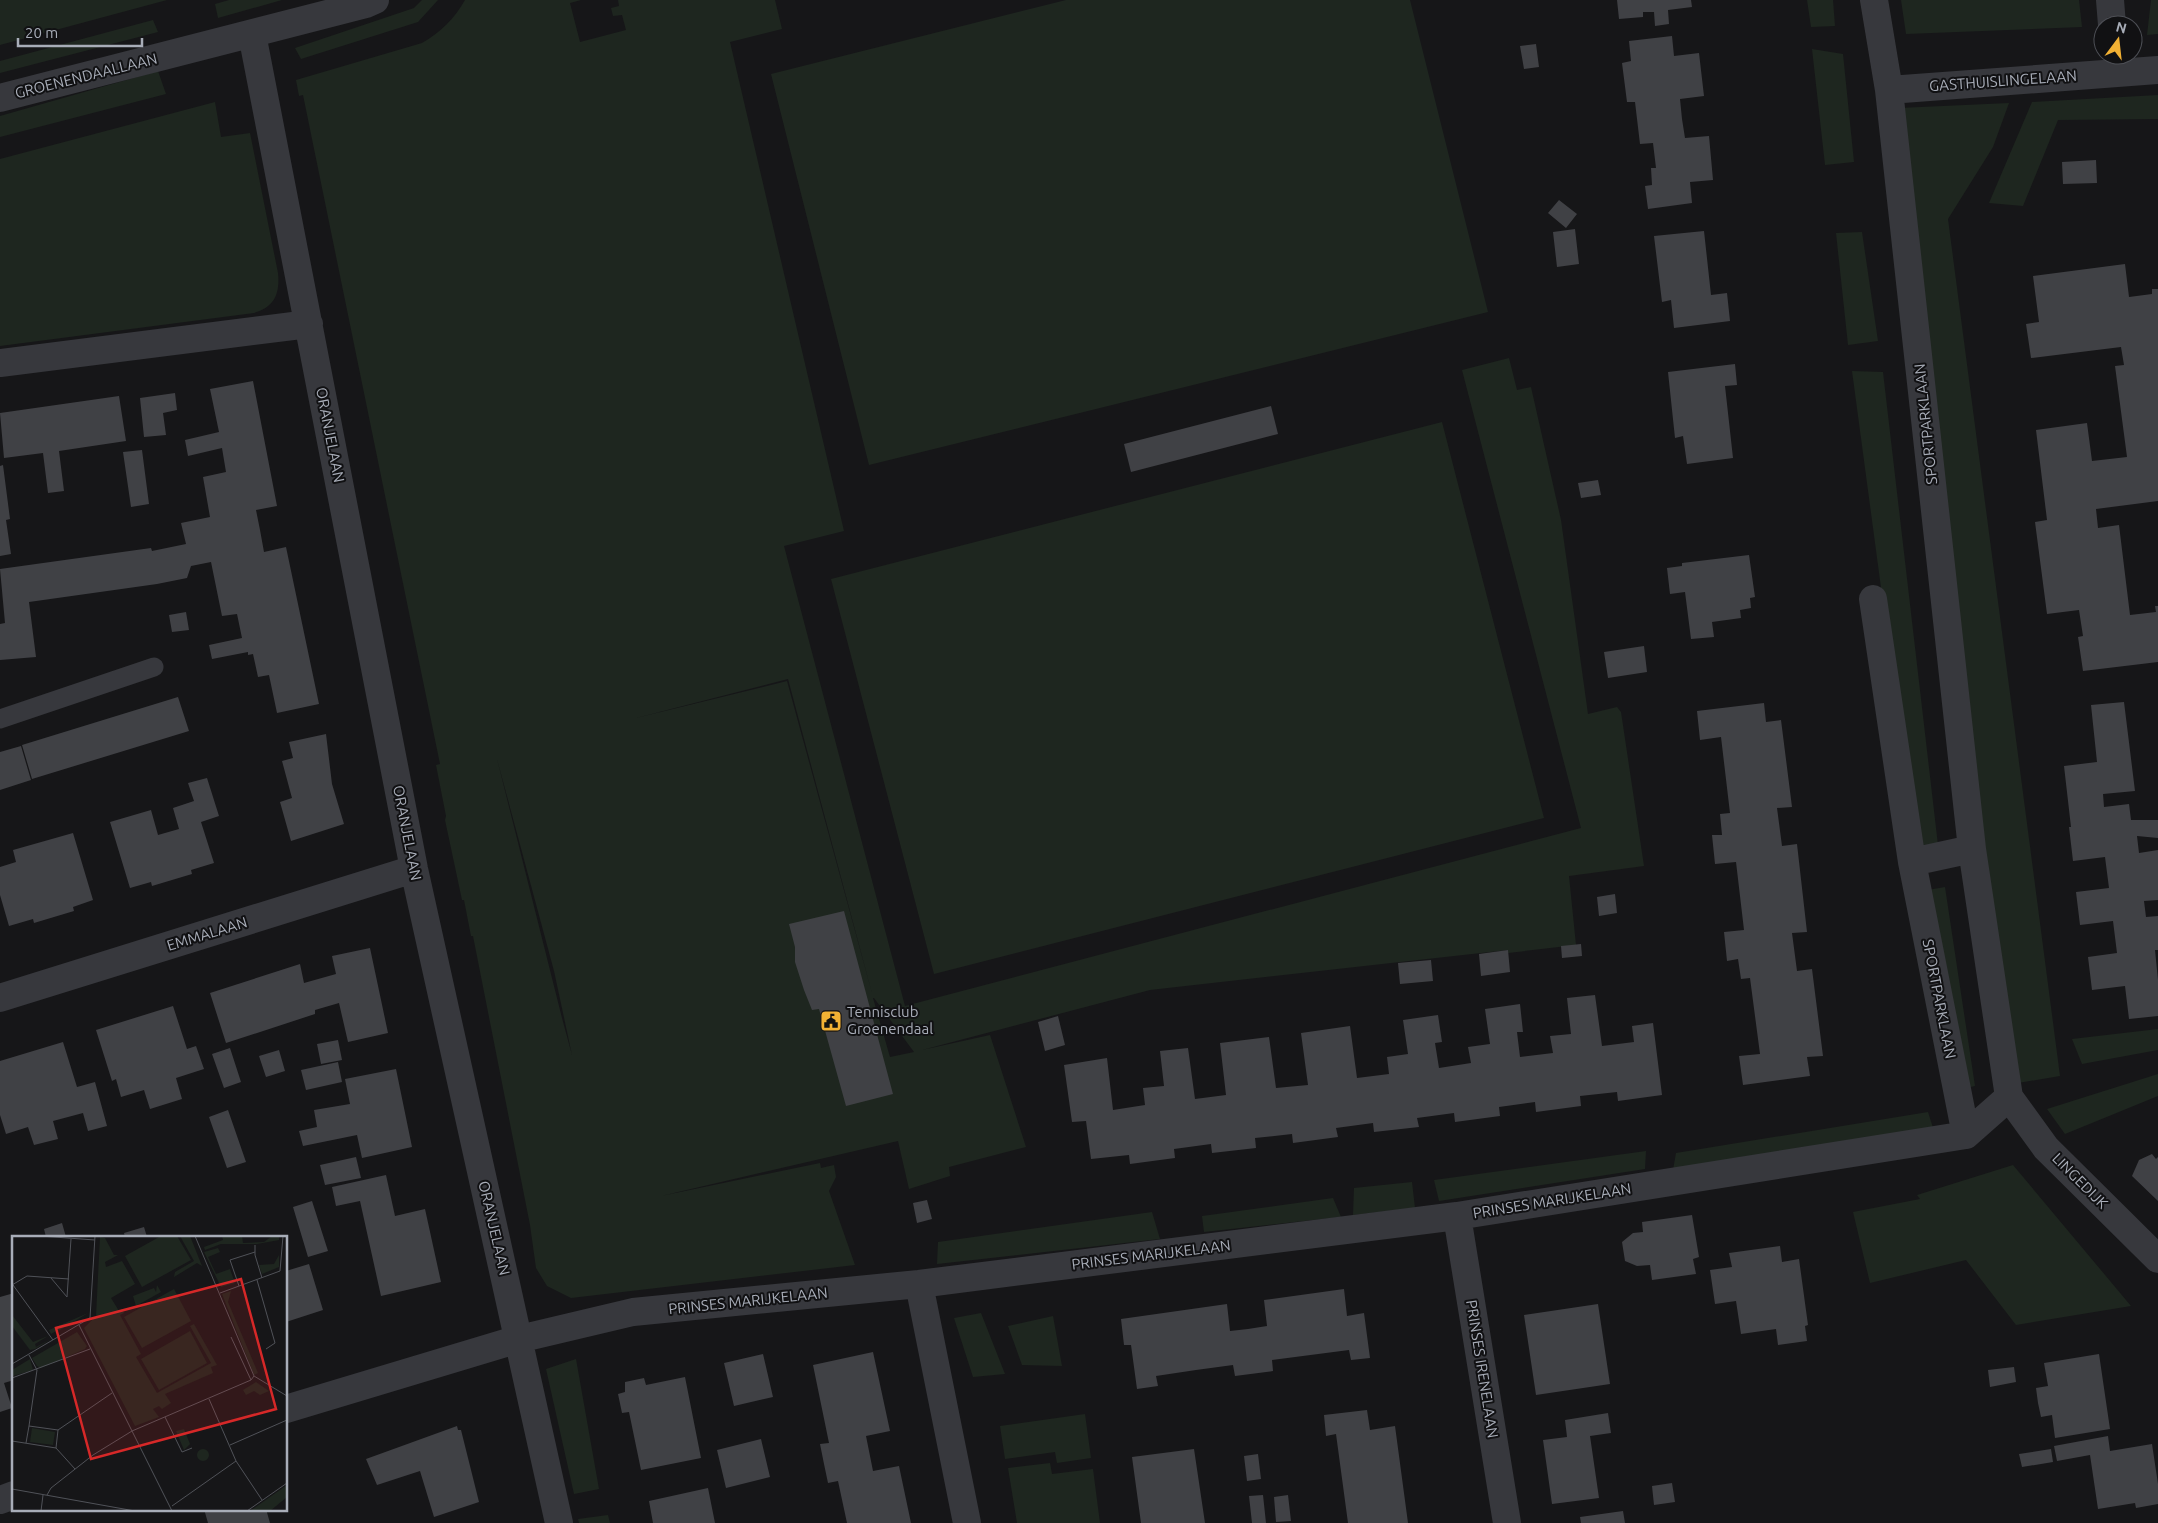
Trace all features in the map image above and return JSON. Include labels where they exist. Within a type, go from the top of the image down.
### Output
[{"type":"street","name":"GROENENDAALLAAN","points":[[0,98],[252,34],[375,0]]},
{"type":"street","name":"SPORTPARKLAAN","points":[[1874,0],[1889,90],[1972,850],[2008,1097]]},
{"type":"street","points":[[2110,0],[2111,15]]},
{"type":"street","name":"ORANJELAAN","points":[[252,34],[414,869],[559,1523]]},
{"type":"street","name":"GASTHUISLINGELAAN","points":[[1889,90],[2106,65]]},
{"type":"street","name":"GASTHUISLINGELAAN","points":[[2122,65],[2158,70]]},
{"type":"street","points":[[0,363],[309,324]]},
{"type":"street","name":"SPORTPARKLAAN","points":[[1873,599],[1912,862],[1966,1135]]},
{"type":"street","points":[[1912,862],[1972,850]]},
{"type":"street","name":"EMMALAAN","points":[[0,998],[414,869]]},
{"type":"street","points":[[1966,1135],[2008,1097]]},
{"type":"street","name":"LINGEDIJK","points":[[2008,1097],[2046,1148],[2158,1259]]},
{"type":"street","name":"PRINSES MARIJKELAAN","points":[[288,1408],[518,1339],[633,1312],[919,1284],[1457,1216],[1966,1135]]},
{"type":"street","name":"PRINSES IRENELAAN","points":[[1457,1216],[1508,1523]]},
{"type":"street","points":[[919,1284],[967,1523]]},
{"type":"street","points":[[0,1500],[12,1495]]},
{"type":"lane","points":[[0,719],[154,667]]},
{"type":"shaded area","points":[[0,0],[167,0],[0,45]]},
{"type":"shaded area","points":[[229,0],[282,0],[218,18],[215,4]]},
{"type":"shaded area","points":[[422,0],[438,0],[418,22],[301,59],[295,48],[414,8]]},
{"type":"shaded area","points":[[465,0],[581,0],[570,3],[580,42],[626,30],[622,15],[613,16],[611,8],[619,6],[618,0],[775,0],[782,29],[730,42],[844,531],[784,546],[905,1006],[1581,828],[1462,370],[1509,358],[1517,390],[1531,387],[1561,520],[1588,714],[1617,707],[1621,712],[1644,866],[1569,876],[1576,945],[1508,953],[1508,950],[1150,990],[922,1050],[990,1035],[1026,1147],[949,1167],[950,1176],[909,1189],[898,1141],[661,1196],[820,1163],[821,1168],[834,1165],[836,1177],[829,1191],[855,1265],[571,1298],[547,1286],[536,1268],[530,1225],[473,936],[471,936],[464,900],[462,900],[445,820],[446,816],[436,765],[440,764],[303,95],[299,96],[296,80],[422,43],[441,30]],"holes":[[[788,679],[873,997],[787,681],[636,718]],[[497,759],[554,971],[572,1055]],[[873,998],[914,1052],[890,1057]]]},
{"type":"shaded area","points":[[1066,0],[1410,0],[1488,312],[869,465],[771,74]]},
{"type":"shaded area","points":[[1807,0],[1833,0],[1835,26],[1811,27]]},
{"type":"shaded area","points":[[1901,0],[2079,0],[2082,27],[1906,34]]},
{"type":"shaded area","points":[[2151,0],[2158,0],[2158,34],[2147,35]]},
{"type":"shaded area","points":[[153,20],[158,32],[0,73],[0,61]]},
{"type":"shaded area","points":[[1812,49],[1843,54],[1854,162],[1825,165]]},
{"type":"shaded area","points":[[158,71],[166,94],[0,137],[0,116]]},
{"type":"shaded area","points":[[2158,95],[2158,119],[2058,120],[2023,206],[1989,203],[2032,102]]},
{"type":"shaded area","points":[[215,102],[221,137],[250,133],[278,273],[277,293],[271,303],[254,313],[0,346],[0,159]]},
{"type":"shaded area","points":[[2009,103],[1993,147],[1948,219],[2060,1076],[2018,1083],[2001,985],[1899,108]]},
{"type":"shaded area","points":[[1862,232],[1878,341],[1848,345],[1836,233]]},
{"type":"shaded area","points":[[1852,371],[1883,372],[1938,845],[1916,849]]},
{"type":"shaded area","points":[[1442,422],[1544,818],[934,974],[831,579]]},
{"type":"shaded area","points":[[1945,887],[1975,1086],[1961,1089],[1922,891]]},
{"type":"shaded area","points":[[2158,1029],[2158,1050],[2082,1064],[2072,1039]]},
{"type":"shaded area","points":[[2158,1074],[2158,1096],[2065,1134],[2047,1109]]},
{"type":"shaded area","points":[[1928,1112],[1934,1131],[1673,1170],[1676,1153]]},
{"type":"shaded area","points":[[1646,1151],[1645,1169],[1439,1201],[1434,1180]]},
{"type":"shaded area","points":[[2013,1165],[2131,1306],[2016,1325],[1966,1260],[1870,1283],[1853,1212],[1920,1199],[1917,1195]]},
{"type":"shaded area","points":[[1412,1182],[1415,1208],[1353,1215],[1354,1188]]},
{"type":"shaded area","points":[[1333,1198],[1341,1217],[1204,1232],[1202,1216]]},
{"type":"shaded area","points":[[1152,1212],[1160,1239],[937,1264],[938,1242]]},
{"type":"shaded area","points":[[981,1313],[1005,1374],[973,1377],[954,1318]]},
{"type":"shaded area","points":[[1053,1316],[1062,1366],[1022,1365],[1008,1326]]},
{"type":"shaded area","points":[[576,1359],[599,1489],[574,1494],[546,1369]]},
{"type":"shaded area","points":[[1085,1414],[1091,1458],[1057,1463],[1055,1452],[1005,1459],[1000,1426]]},
{"type":"shaded area","points":[[1050,1463],[1052,1474],[1093,1469],[1100,1523],[1017,1523],[1008,1468]]},
{"type":"shaded area","points":[[608,1515],[610,1523],[579,1523],[578,1519]]},
{"type":"building","points":[[1617,0],[1691,0],[1692,7],[1668,10],[1669,24],[1655,26],[1654,12],[1643,12],[1643,17],[1619,19]]},
{"type":"building","points":[[1672,36],[1674,56],[1699,53],[1704,96],[1680,99],[1682,119],[1685,138],[1709,136],[1713,180],[1690,182],[1692,203],[1648,209],[1645,186],[1652,185],[1651,168],[1656,168],[1653,143],[1640,144],[1635,102],[1627,102],[1622,63],[1631,61],[1629,41]]},
{"type":"building","points":[[1536,44],[1539,67],[1524,69],[1520,46]]},
{"type":"building","points":[[2096,160],[2097,183],[2063,184],[2062,162]]},
{"type":"building","points":[[1559,200],[1577,214],[1566,228],[1548,213]]},
{"type":"building","points":[[1575,229],[1579,264],[1557,267],[1553,232]]},
{"type":"building","points":[[1704,231],[1711,295],[1727,293],[1730,321],[1674,328],[1671,300],[1662,302],[1654,236]]},
{"type":"building","points":[[2125,264],[2129,297],[2152,294],[2152,289],[2158,289],[2158,501],[2096,509],[2098,528],[2119,525],[2130,615],[2156,612],[2155,606],[2158,606],[2158,662],[2083,671],[2078,637],[2083,636],[2079,610],[2047,614],[2035,522],[2047,520],[2036,430],[2087,423],[2092,461],[2127,457],[2115,366],[2124,365],[2121,347],[2031,358],[2026,324],[2039,322],[2033,276]]},
{"type":"building","points":[[1735,364],[1737,385],[1725,386],[1733,458],[1687,464],[1683,436],[1675,438],[1668,372]]},
{"type":"building","points":[[253,381],[277,506],[256,510],[264,552],[286,547],[319,704],[277,713],[269,675],[258,677],[253,654],[248,655],[248,652],[212,659],[209,645],[242,638],[237,614],[222,616],[211,562],[191,566],[187,578],[29,602],[36,657],[0,660],[0,624],[5,623],[0,569],[151,548],[152,551],[186,544],[181,523],[210,517],[203,477],[226,472],[222,448],[188,456],[185,440],[219,432],[210,389]]},
{"type":"building","points":[[175,393],[177,410],[163,413],[166,435],[144,437],[140,398]]},
{"type":"building","points":[[119,396],[126,441],[59,451],[64,491],[48,493],[43,453],[4,458],[0,413]]},
{"type":"building","points":[[1271,406],[1278,434],[1131,472],[1124,444]]},
{"type":"building","points":[[142,450],[149,504],[131,507],[123,452]]},
{"type":"building","points":[[3,465],[10,519],[6,520],[11,554],[0,556],[0,466]]},
{"type":"building","points":[[1598,480],[1601,495],[1581,498],[1578,483]]},
{"type":"building","points":[[1749,555],[1755,597],[1750,598],[1751,608],[1740,610],[1741,618],[1712,622],[1714,637],[1691,639],[1685,592],[1670,594],[1667,568],[1682,566],[1682,563]]},
{"type":"building","points":[[186,612],[189,630],[172,632],[169,615]]},
{"type":"building","points":[[1644,646],[1647,672],[1608,678],[1604,652]]},
{"type":"building","points":[[178,697],[189,731],[32,779],[22,745]]},
{"type":"building","points":[[2124,702],[2135,791],[2103,794],[2104,807],[2129,804],[2131,820],[2158,820],[2158,838],[2137,836],[2139,853],[2158,850],[2158,900],[2144,901],[2146,917],[2158,916],[2158,950],[2155,950],[2158,980],[2158,1016],[2129,1019],[2125,986],[2092,990],[2088,957],[2117,953],[2113,921],[2080,925],[2076,892],[2109,888],[2105,857],[2073,861],[2064,766],[2097,762],[2091,705]]},
{"type":"building","points":[[1764,703],[1766,722],[1781,720],[1792,807],[1777,808],[1782,846],[1797,844],[1807,932],[1792,933],[1797,971],[1812,969],[1823,1056],[1807,1057],[1810,1076],[1743,1085],[1739,1056],[1760,1054],[1750,978],[1741,979],[1738,959],[1727,961],[1724,932],[1744,930],[1736,862],[1715,864],[1712,835],[1722,835],[1720,814],[1730,813],[1721,737],[1700,740],[1697,711]]},
{"type":"building","points":[[326,734],[332,784],[344,824],[291,841],[280,802],[292,798],[282,761],[293,758],[289,742]]},
{"type":"building","points":[[21,746],[31,780],[0,790],[0,752]]},
{"type":"building","points":[[207,778],[219,816],[201,822],[214,863],[191,870],[192,874],[152,886],[151,882],[130,888],[110,822],[151,810],[158,835],[179,829],[173,808],[194,801],[188,783]]},
{"type":"building","points":[[73,833],[93,900],[73,907],[74,911],[34,923],[33,919],[9,926],[0,895],[0,867],[16,862],[13,850]]},
{"type":"building","points":[[1615,894],[1617,913],[1599,916],[1597,897]]},
{"type":"building","points":[[844,911],[893,1094],[846,1106],[819,1009],[812,1010],[795,962],[795,947],[789,924]]},
{"type":"building","points":[[1581,944],[1582,956],[1562,958],[1561,946]]},
{"type":"building","points":[[370,948],[388,1033],[348,1042],[339,1003],[315,1010],[315,1014],[226,1043],[210,993],[300,964],[304,983],[336,974],[332,956]]},
{"type":"building","points":[[1508,950],[1510,972],[1481,976],[1479,954]]},
{"type":"building","points":[[1431,960],[1433,981],[1400,984],[1398,963]]},
{"type":"building","points":[[1595,995],[1602,1046],[1634,1042],[1632,1026],[1653,1023],[1662,1095],[1618,1101],[1617,1092],[1580,1096],[1581,1106],[1536,1112],[1535,1102],[1499,1107],[1500,1116],[1455,1122],[1454,1113],[1417,1118],[1419,1127],[1374,1132],[1373,1123],[1336,1128],[1338,1137],[1293,1143],[1292,1134],[1255,1138],[1256,1148],[1212,1153],[1211,1144],[1174,1149],[1175,1158],[1130,1164],[1129,1155],[1091,1159],[1086,1121],[1072,1122],[1064,1065],[1107,1058],[1113,1110],[1145,1105],[1143,1088],[1164,1086],[1160,1051],[1188,1048],[1195,1099],[1226,1095],[1220,1043],[1269,1037],[1276,1088],[1308,1085],[1301,1033],[1350,1026],[1357,1078],[1389,1074],[1387,1057],[1408,1054],[1403,1020],[1438,1015],[1442,1042],[1435,1043],[1439,1068],[1471,1063],[1468,1047],[1490,1044],[1485,1009],[1520,1004],[1523,1032],[1517,1032],[1520,1057],[1553,1053],[1550,1036],[1571,1034],[1567,998]]},
{"type":"building","points":[[173,1006],[187,1049],[196,1046],[204,1069],[176,1078],[182,1099],[150,1109],[144,1090],[121,1097],[116,1079],[112,1081],[96,1030]]},
{"type":"building","points":[[1058,1016],[1065,1045],[1045,1051],[1038,1022]]},
{"type":"building","points":[[338,1040],[342,1060],[321,1064],[317,1044]]},
{"type":"building","points":[[63,1042],[77,1087],[95,1082],[107,1126],[88,1131],[83,1113],[53,1121],[58,1139],[34,1145],[28,1127],[6,1134],[0,1115],[0,1061]]},
{"type":"building","points":[[230,1048],[241,1082],[224,1088],[212,1054]]},
{"type":"building","points":[[279,1050],[285,1071],[266,1077],[259,1056]]},
{"type":"building","points":[[338,1062],[342,1082],[306,1090],[301,1070]]},
{"type":"building","points":[[396,1069],[412,1147],[362,1158],[357,1135],[303,1146],[299,1131],[317,1127],[314,1110],[350,1104],[345,1079]]},
{"type":"building","points":[[228,1110],[246,1162],[227,1168],[209,1117]]},
{"type":"building","points":[[2152,1154],[2156,1159],[2158,1157],[2158,1201],[2132,1176],[2139,1160]]},
{"type":"building","points":[[356,1157],[361,1178],[325,1185],[320,1165]]},
{"type":"building","points":[[386,1175],[395,1216],[425,1209],[441,1282],[381,1296],[360,1201],[336,1206],[332,1187]]},
{"type":"building","points":[[927,1200],[932,1219],[917,1223],[913,1203]]},
{"type":"building","points":[[312,1201],[328,1251],[308,1257],[293,1207]]},
{"type":"building","points":[[1692,1215],[1699,1257],[1693,1259],[1696,1274],[1652,1280],[1650,1265],[1637,1266],[1625,1261],[1622,1242],[1633,1233],[1643,1232],[1642,1222]]},
{"type":"building","points":[[62,1223],[66,1236],[46,1236],[44,1229]]},
{"type":"building","points":[[144,1227],[147,1236],[125,1236],[124,1233]]},
{"type":"building","points":[[1780,1246],[1782,1262],[1799,1259],[1808,1325],[1805,1326],[1807,1341],[1778,1345],[1776,1329],[1741,1334],[1736,1301],[1715,1304],[1710,1270],[1732,1267],[1729,1253]]},
{"type":"building","points":[[309,1264],[323,1310],[288,1321],[288,1270]]},
{"type":"building","points":[[1344,1289],[1347,1316],[1364,1313],[1370,1358],[1351,1360],[1349,1350],[1272,1360],[1273,1371],[1235,1376],[1233,1365],[1156,1376],[1158,1386],[1137,1389],[1131,1345],[1124,1345],[1121,1319],[1227,1304],[1230,1331],[1248,1329],[1267,1326],[1264,1300]]},
{"type":"building","points":[[12,1294],[12,1381],[4,1383],[12,1408],[0,1412],[0,1297]]},
{"type":"building","points":[[1598,1304],[1610,1384],[1536,1395],[1524,1315]]},
{"type":"building","points":[[873,1352],[890,1431],[866,1436],[873,1471],[899,1466],[911,1523],[847,1523],[838,1481],[828,1483],[820,1444],[829,1443],[813,1365]]},
{"type":"building","points":[[763,1354],[773,1397],[734,1406],[724,1363]]},
{"type":"building","points":[[2099,1354],[2110,1429],[2055,1438],[2052,1415],[2041,1417],[2038,1403],[2036,1388],[2048,1386],[2044,1363]]},
{"type":"building","points":[[2014,1367],[2016,1382],[1990,1387],[1988,1370]]},
{"type":"building","points":[[685,1377],[701,1458],[641,1470],[629,1412],[622,1413],[618,1394],[625,1392],[625,1382],[644,1378],[646,1385]]},
{"type":"building","points":[[1367,1410],[1370,1430],[1395,1426],[1408,1523],[1348,1523],[1336,1434],[1326,1436],[1324,1415]]},
{"type":"building","points":[[1608,1413],[1611,1433],[1590,1436],[1599,1498],[1552,1504],[1543,1440],[1567,1437],[1565,1420]]},
{"type":"building","points":[[457,1426],[458,1430],[461,1430],[479,1502],[434,1517],[420,1471],[377,1485],[366,1459]]},
{"type":"building","points":[[2108,1436],[2110,1451],[2152,1444],[2158,1484],[2158,1504],[2136,1508],[2135,1503],[2098,1509],[2090,1455],[2057,1461],[2054,1446]]},
{"type":"building","points":[[761,1439],[770,1477],[726,1488],[717,1450]]},
{"type":"building","points":[[1194,1449],[1205,1523],[1141,1523],[1132,1457]]},
{"type":"building","points":[[2051,1449],[2053,1462],[2022,1467],[2019,1454]]},
{"type":"building","points":[[1258,1454],[1261,1479],[1247,1481],[1244,1456]]},
{"type":"building","points":[[1672,1483],[1675,1502],[1654,1505],[1652,1486]]},
{"type":"building","points":[[708,1488],[715,1523],[653,1523],[649,1501]]},
{"type":"building","points":[[1263,1495],[1266,1523],[1252,1523],[1249,1496]]},
{"type":"building","points":[[1288,1495],[1291,1521],[1276,1522],[1274,1497]]},
{"type":"building","points":[[204,1510],[266,1510],[270,1523],[208,1523]]},
{"type":"building","points":[[1623,1511],[1625,1523],[1581,1523],[1580,1517]]},
{"type":"place","name":"Tennisclub Groenendaal","points":[[831,1021]]}]
